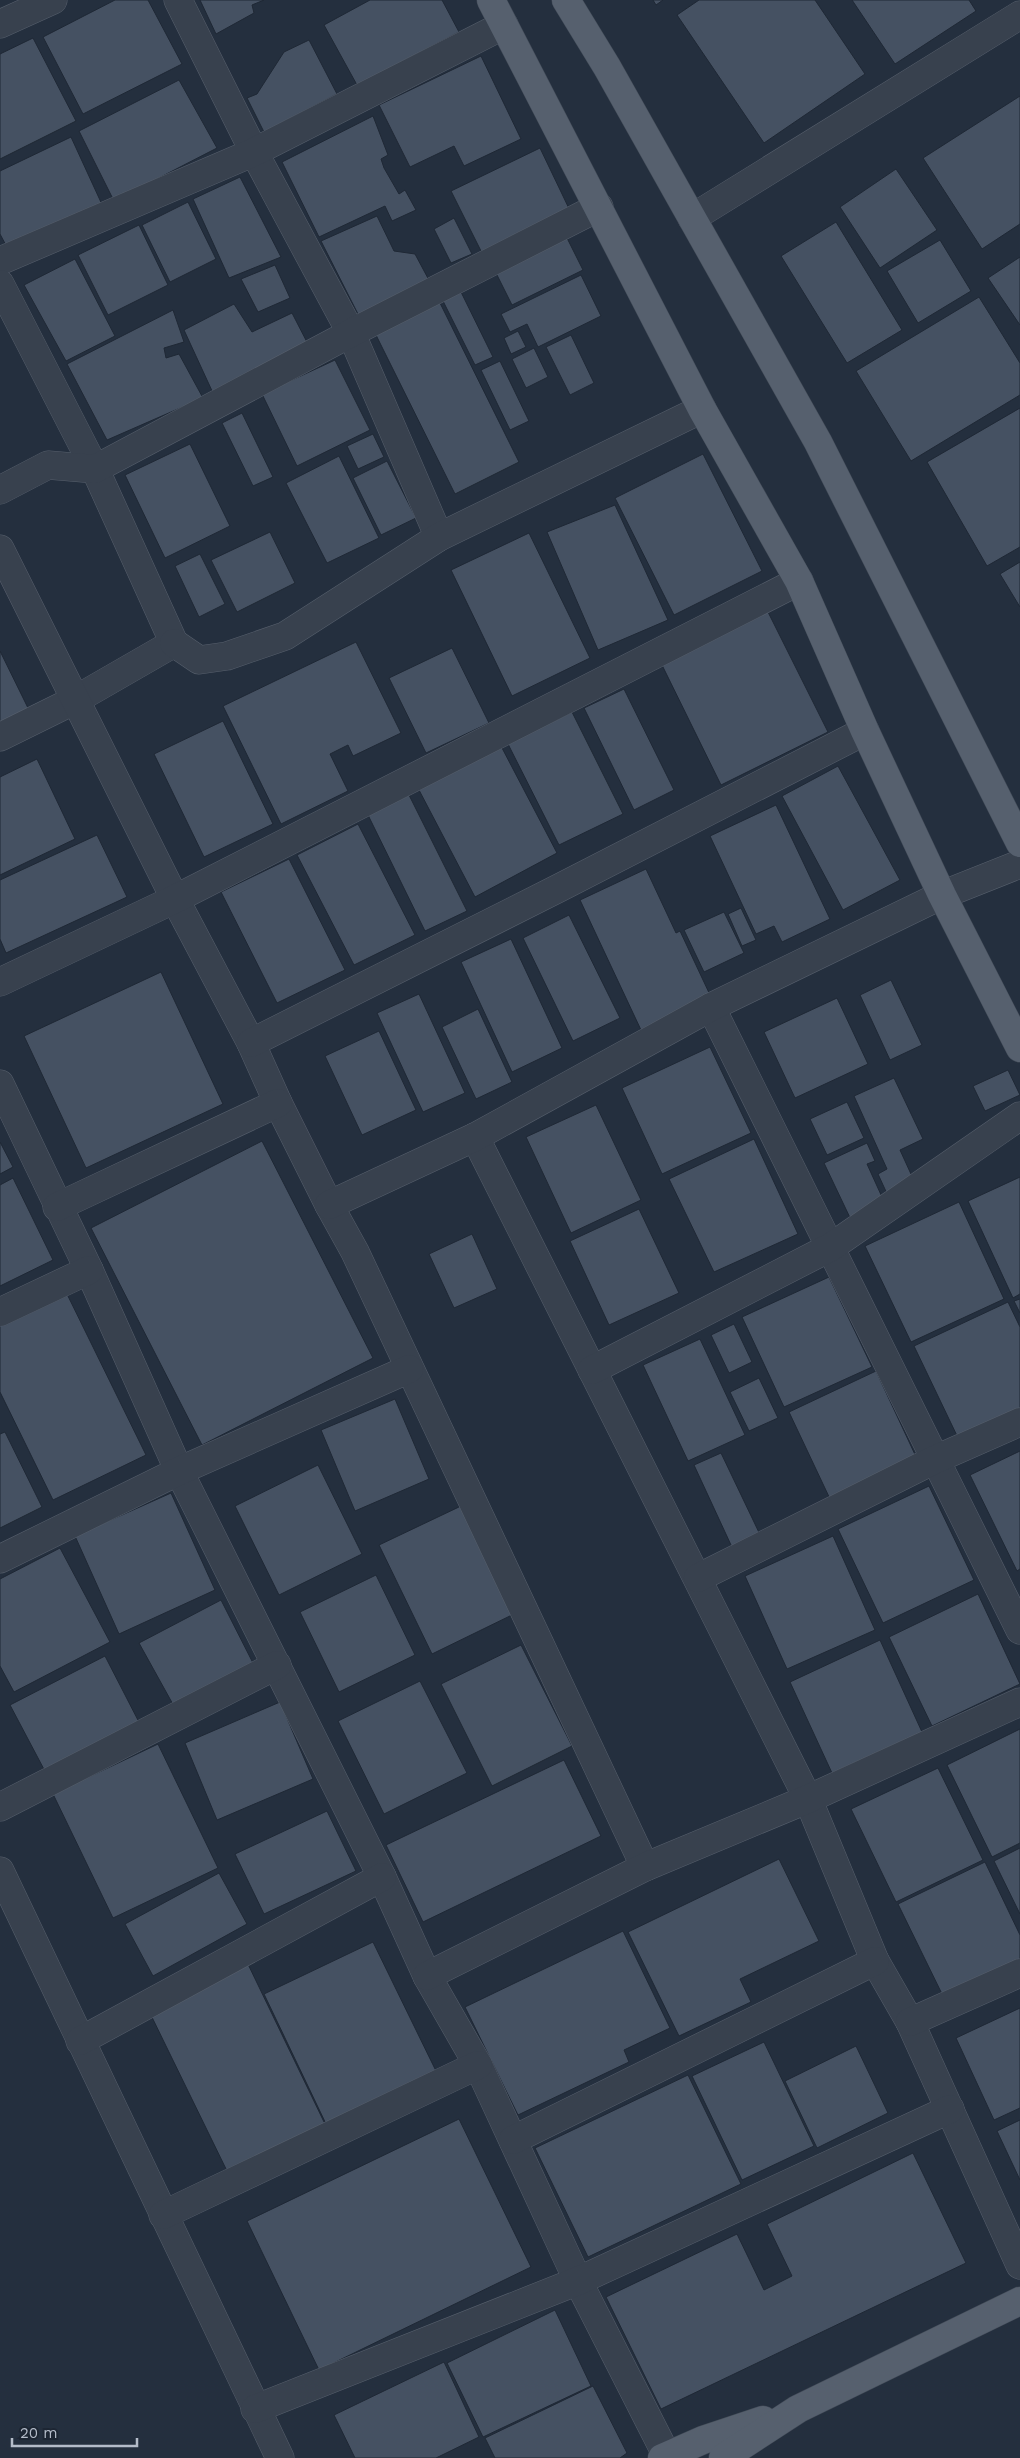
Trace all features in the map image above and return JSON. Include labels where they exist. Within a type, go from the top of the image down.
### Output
[{"type":"main road","points":[[491,0],[702,408],[799,581],[865,731],[942,895],[1020,1048]]},
{"type":"main road","points":[[566,0],[818,442],[1020,843]]},
{"type":"main road","points":[[723,2458],[798,2409],[1020,2301]]},
{"type":"main road","points":[[664,2457],[703,2440],[798,2409]]},
{"type":"street","points":[[0,24],[53,0]]},
{"type":"street","points":[[178,0],[254,152],[351,333],[439,537]]},
{"type":"street","points":[[692,218],[1020,15]]},
{"type":"street","points":[[0,261],[254,152],[504,25]]},
{"type":"street","points":[[0,490],[48,465],[96,469],[351,333],[598,207]]},
{"type":"street","points":[[0,284],[96,469],[174,643],[199,660],[227,656],[285,636],[439,537],[702,408]]},
{"type":"street","points":[[0,548],[175,899],[251,1043],[278,1103],[329,1205],[355,1252],[645,1867]]},
{"type":"street","points":[[0,982],[175,899],[799,581]]},
{"type":"street","points":[[0,737],[75,700],[174,643]]},
{"type":"street","points":[[251,1043],[865,731]]},
{"type":"street","points":[[329,1205],[475,1136],[711,1007],[942,895],[1020,864]]},
{"type":"street","points":[[711,1007],[831,1247],[934,1460],[1020,1630]]},
{"type":"street","points":[[0,1084],[88,1270],[179,1471],[382,1877],[427,1976],[478,2064],[578,2281],[664,2457]]},
{"type":"street","points":[[57,1207],[278,1103]]},
{"type":"street","points":[[592,1370],[831,1247],[1020,1116]]},
{"type":"street","points":[[475,1136],[808,1799],[875,1961],[910,2022],[1020,2264]]},
{"type":"street","points":[[0,1312],[88,1270]]},
{"type":"street","points":[[0,1559],[179,1471],[409,1369]]},
{"type":"street","points":[[698,1578],[934,1460],[1020,1422]]},
{"type":"street","points":[[0,1808],[277,1664]]},
{"type":"street","points":[[427,1976],[645,1867],[808,1799],[1020,1702]]},
{"type":"street","points":[[0,1871],[280,2458]]},
{"type":"street","points":[[80,2041],[382,1877]]},
{"type":"street","points":[[513,2140],[875,1961]]},
{"type":"street","points":[[910,2022],[1020,1973]]},
{"type":"street","points":[[163,2215],[478,2064]]},
{"type":"street","points":[[255,2409],[578,2281],[950,2109]]},
{"type":"building","points":[[115,0],[148,0],[182,64],[83,114],[43,37]]},
{"type":"building","points":[[200,0],[264,0],[252,5],[254,13],[216,34]]},
{"type":"building","points":[[370,0],[442,0],[459,32],[357,85],[324,25]]},
{"type":"building","points":[[653,0],[663,0],[656,5]]},
{"type":"building","points":[[699,0],[815,0],[865,74],[764,143],[677,15]]},
{"type":"building","points":[[852,0],[969,0],[976,11],[895,64]]},
{"type":"building","points":[[33,38],[76,121],[0,159],[0,54]]},
{"type":"building","points":[[309,40],[337,94],[264,132],[247,98],[257,94],[284,52]]},
{"type":"building","points":[[481,56],[521,139],[464,166],[454,146],[410,167],[379,105]]},
{"type":"building","points":[[179,80],[217,148],[114,201],[79,131]]},
{"type":"building","points":[[1020,96],[1020,224],[982,249],[923,158]]},
{"type":"building","points":[[373,116],[388,155],[381,159],[384,168],[399,194],[405,190],[416,210],[392,221],[385,206],[319,237],[282,162]]},
{"type":"building","points":[[71,137],[105,211],[10,253],[0,234],[0,171]]},
{"type":"building","points":[[540,148],[574,219],[486,261],[451,191]]},
{"type":"building","points":[[896,169],[937,230],[880,268],[840,207]]},
{"type":"building","points":[[240,177],[281,257],[229,278],[193,199]]},
{"type":"building","points":[[188,202],[216,259],[170,282],[142,225]]},
{"type":"building","points":[[377,216],[394,251],[415,254],[430,282],[359,316],[321,241]]},
{"type":"building","points":[[454,218],[472,254],[451,263],[434,229]]},
{"type":"building","points":[[836,222],[902,330],[847,363],[781,256]]},
{"type":"building","points":[[139,225],[168,285],[108,315],[78,255]]},
{"type":"building","points":[[565,234],[583,270],[512,305],[494,269]]},
{"type":"building","points":[[940,240],[971,291],[918,323],[887,271]]},
{"type":"building","points":[[1020,257],[1020,325],[988,278]]},
{"type":"building","points":[[75,259],[115,336],[66,361],[24,285]]},
{"type":"building","points":[[275,265],[290,298],[258,312],[241,279]]},
{"type":"building","points":[[581,275],[601,316],[538,347],[527,324],[510,332],[501,314]]},
{"type":"building","points":[[461,292],[493,357],[475,365],[443,301]]},
{"type":"building","points":[[979,297],[1020,363],[1020,395],[911,461],[856,371]]},
{"type":"building","points":[[439,301],[519,462],[455,494],[375,333]]},
{"type":"building","points":[[234,304],[252,332],[292,313],[309,346],[213,393],[184,330]]},
{"type":"building","points":[[173,310],[184,342],[164,348],[166,358],[179,354],[203,398],[107,440],[67,364]]},
{"type":"building","points":[[518,331],[526,347],[511,354],[504,338]]},
{"type":"building","points":[[571,335],[594,383],[570,395],[546,347]]},
{"type":"building","points":[[534,348],[548,377],[526,388],[512,359]]},
{"type":"building","points":[[335,360],[370,430],[297,466],[262,394]]},
{"type":"building","points":[[500,361],[529,421],[510,430],[481,370]]},
{"type":"building","points":[[1020,408],[1020,547],[987,566],[927,462]]},
{"type":"building","points":[[242,413],[273,477],[253,486],[222,423]]},
{"type":"building","points":[[373,434],[384,457],[358,469],[347,446]]},
{"type":"building","points":[[190,444],[230,526],[165,558],[125,475]]},
{"type":"building","points":[[703,454],[762,571],[674,615],[615,498]]},
{"type":"building","points":[[339,456],[379,538],[327,563],[286,483]]},
{"type":"building","points":[[387,461],[416,518],[381,535],[353,478]]},
{"type":"building","points":[[615,505],[668,620],[598,650],[547,532]]},
{"type":"building","points":[[270,532],[295,583],[237,612],[211,560]]},
{"type":"building","points":[[529,533],[590,658],[512,696],[451,570]]},
{"type":"building","points":[[200,554],[225,604],[199,617],[175,566]]},
{"type":"building","points":[[1020,562],[1020,607],[1000,574]]},
{"type":"building","points":[[767,610],[828,732],[721,785],[661,663]]},
{"type":"building","points":[[356,642],[401,733],[353,756],[348,745],[330,754],[348,791],[281,824],[223,706]]},
{"type":"building","points":[[452,648],[489,723],[426,753],[389,678]]},
{"type":"building","points":[[0,651],[29,710],[0,724]]},
{"type":"building","points":[[624,689],[674,790],[634,810],[584,708]]},
{"type":"building","points":[[572,712],[623,814],[559,845],[508,744]]},
{"type":"building","points":[[223,721],[273,824],[204,857],[154,754]]},
{"type":"building","points":[[501,746],[557,853],[475,897],[419,790]]},
{"type":"building","points":[[37,759],[75,839],[0,875],[0,777]]},
{"type":"building","points":[[838,766],[900,880],[843,910],[782,796]]},
{"type":"building","points":[[409,795],[467,911],[425,931],[368,815]]},
{"type":"building","points":[[776,805],[830,919],[782,942],[774,926],[756,934],[710,836]]},
{"type":"building","points":[[358,824],[415,935],[354,965],[297,855]]},
{"type":"building","points":[[97,835],[127,897],[6,953],[0,939],[0,880]]},
{"type":"building","points":[[289,859],[345,970],[277,1003],[221,892]]},
{"type":"building","points":[[646,869],[676,933],[680,931],[711,997],[641,1030],[580,900]]},
{"type":"building","points":[[741,908],[756,940],[742,946],[728,914]]},
{"type":"building","points":[[724,912],[744,953],[704,972],[684,930]]},
{"type":"building","points":[[569,915],[620,1018],[573,1041],[523,938]]},
{"type":"building","points":[[511,939],[562,1048],[512,1072],[461,962]]},
{"type":"building","points":[[161,972],[223,1104],[86,1168],[24,1036]]},
{"type":"building","points":[[891,980],[922,1045],[890,1060],[860,995]]},
{"type":"building","points":[[419,994],[465,1093],[423,1112],[377,1013]]},
{"type":"building","points":[[837,998],[868,1064],[795,1098],[764,1032]]},
{"type":"building","points":[[478,1009],[512,1082],[476,1099],[442,1027]]},
{"type":"building","points":[[379,1031],[416,1110],[362,1135],[325,1056]]},
{"type":"building","points":[[710,1047],[751,1133],[662,1174],[622,1088]]},
{"type":"building","points":[[1008,1070],[1020,1095],[985,1111],[973,1086]]},
{"type":"building","points":[[894,1078],[923,1139],[900,1150],[916,1185],[889,1198],[878,1174],[887,1169],[854,1096]]},
{"type":"building","points":[[847,1102],[864,1138],[827,1155],[810,1119]]},
{"type":"building","points":[[596,1105],[641,1200],[571,1233],[526,1137]]},
{"type":"building","points":[[754,1139],[798,1234],[714,1272],[669,1179]]},
{"type":"building","points":[[262,1141],[373,1358],[202,1445],[91,1228]]},
{"type":"building","points":[[0,1142],[13,1167],[0,1174]]},
{"type":"building","points":[[867,1143],[875,1161],[867,1164],[887,1208],[853,1224],[824,1163]]},
{"type":"building","points":[[1020,1177],[1020,1294],[1013,1298],[968,1201]]},
{"type":"building","points":[[13,1178],[53,1260],[0,1286],[0,1185]]},
{"type":"building","points":[[959,1202],[1004,1299],[911,1342],[865,1246]]},
{"type":"building","points":[[639,1209],[679,1293],[609,1325],[570,1241]]},
{"type":"building","points":[[472,1234],[497,1289],[454,1308],[429,1254]]},
{"type":"building","points":[[829,1277],[872,1367],[784,1407],[742,1317]]},
{"type":"building","points":[[66,1292],[146,1455],[53,1500],[0,1392],[0,1324]]},
{"type":"building","points":[[1020,1299],[1020,1313],[1014,1301]]},
{"type":"building","points":[[1008,1302],[1020,1327],[1020,1414],[960,1442],[914,1346]]},
{"type":"building","points":[[734,1324],[752,1362],[729,1373],[711,1335]]},
{"type":"building","points":[[700,1339],[745,1435],[688,1461],[643,1365]]},
{"type":"building","points":[[876,1371],[918,1461],[831,1501],[789,1412]]},
{"type":"building","points":[[759,1378],[778,1418],[749,1431],[730,1392]]},
{"type":"building","points":[[395,1399],[429,1479],[355,1511],[321,1430]]},
{"type":"building","points":[[5,1432],[42,1507],[0,1528],[0,1434]]},
{"type":"building","points":[[1020,1451],[1020,1569],[1017,1571],[970,1475]]},
{"type":"building","points":[[721,1453],[765,1545],[737,1558],[694,1465]]},
{"type":"building","points":[[318,1465],[362,1554],[279,1595],[235,1506]]},
{"type":"building","points":[[929,1486],[974,1580],[883,1623],[838,1529]]},
{"type":"building","points":[[171,1493],[215,1590],[119,1634],[75,1536]]},
{"type":"building","points":[[461,1506],[514,1614],[432,1654],[379,1545]]},
{"type":"building","points":[[833,1536],[875,1630],[787,1669],[745,1576]]},
{"type":"building","points":[[60,1548],[110,1642],[14,1692],[0,1666],[0,1579]]},
{"type":"building","points":[[376,1575],[415,1655],[339,1692],[300,1612]]},
{"type":"building","points":[[978,1594],[1020,1684],[932,1726],[889,1637]]},
{"type":"building","points":[[221,1600],[255,1667],[175,1708],[139,1643]]},
{"type":"building","points":[[880,1640],[922,1732],[832,1773],[790,1682]]},
{"type":"building","points":[[521,1645],[572,1746],[492,1786],[441,1684]]},
{"type":"building","points":[[105,1656],[141,1726],[47,1775],[10,1705]]},
{"type":"building","points":[[420,1681],[467,1773],[384,1814],[338,1721]]},
{"type":"building","points":[[280,1702],[313,1779],[217,1820],[185,1743]]},
{"type":"building","points":[[1020,1729],[1020,1843],[992,1857],[947,1765]]},
{"type":"building","points":[[158,1744],[218,1868],[113,1918],[53,1794]]},
{"type":"building","points":[[564,1760],[601,1836],[423,1922],[386,1845]]},
{"type":"building","points":[[938,1768],[983,1860],[896,1902],[851,1809]]},
{"type":"building","points":[[327,1811],[356,1871],[264,1914],[235,1854]]},
{"type":"building","points":[[1020,1848],[1020,1914],[994,1861]]},
{"type":"building","points":[[779,1859],[819,1941],[740,1979],[751,2002],[679,2036],[628,1932]]},
{"type":"building","points":[[985,1862],[1020,1935],[1020,1959],[943,1996],[898,1904]]},
{"type":"building","points":[[219,1873],[247,1924],[153,1976],[125,1924]]},
{"type":"building","points":[[623,1931],[670,2028],[624,2050],[629,2062],[518,2115],[465,2007]]},
{"type":"building","points":[[373,1942],[437,2073],[327,2126],[264,1994]]},
{"type":"building","points":[[246,1960],[325,2124],[227,2171],[147,2007]]},
{"type":"building","points":[[1020,2008],[1020,2108],[994,2120],[956,2038]]},
{"type":"building","points":[[764,2042],[814,2146],[742,2180],[692,2076]]},
{"type":"building","points":[[856,2046],[888,2113],[817,2148],[785,2081]]},
{"type":"building","points":[[688,2075],[741,2184],[588,2257],[535,2148]]},
{"type":"building","points":[[459,2119],[531,2267],[319,2370],[247,2221]]},
{"type":"building","points":[[1020,2120],[1020,2180],[997,2131]]},
{"type":"building","points":[[913,2153],[966,2263],[661,2409],[606,2297],[737,2234],[764,2290],[792,2276],[767,2224]]},
{"type":"building","points":[[555,2310],[591,2386],[483,2437],[447,2363]]},
{"type":"building","points":[[444,2362],[479,2437],[436,2458],[355,2458],[334,2415]]},
{"type":"building","points":[[593,2386],[627,2453],[620,2458],[495,2458],[485,2438]]}]
